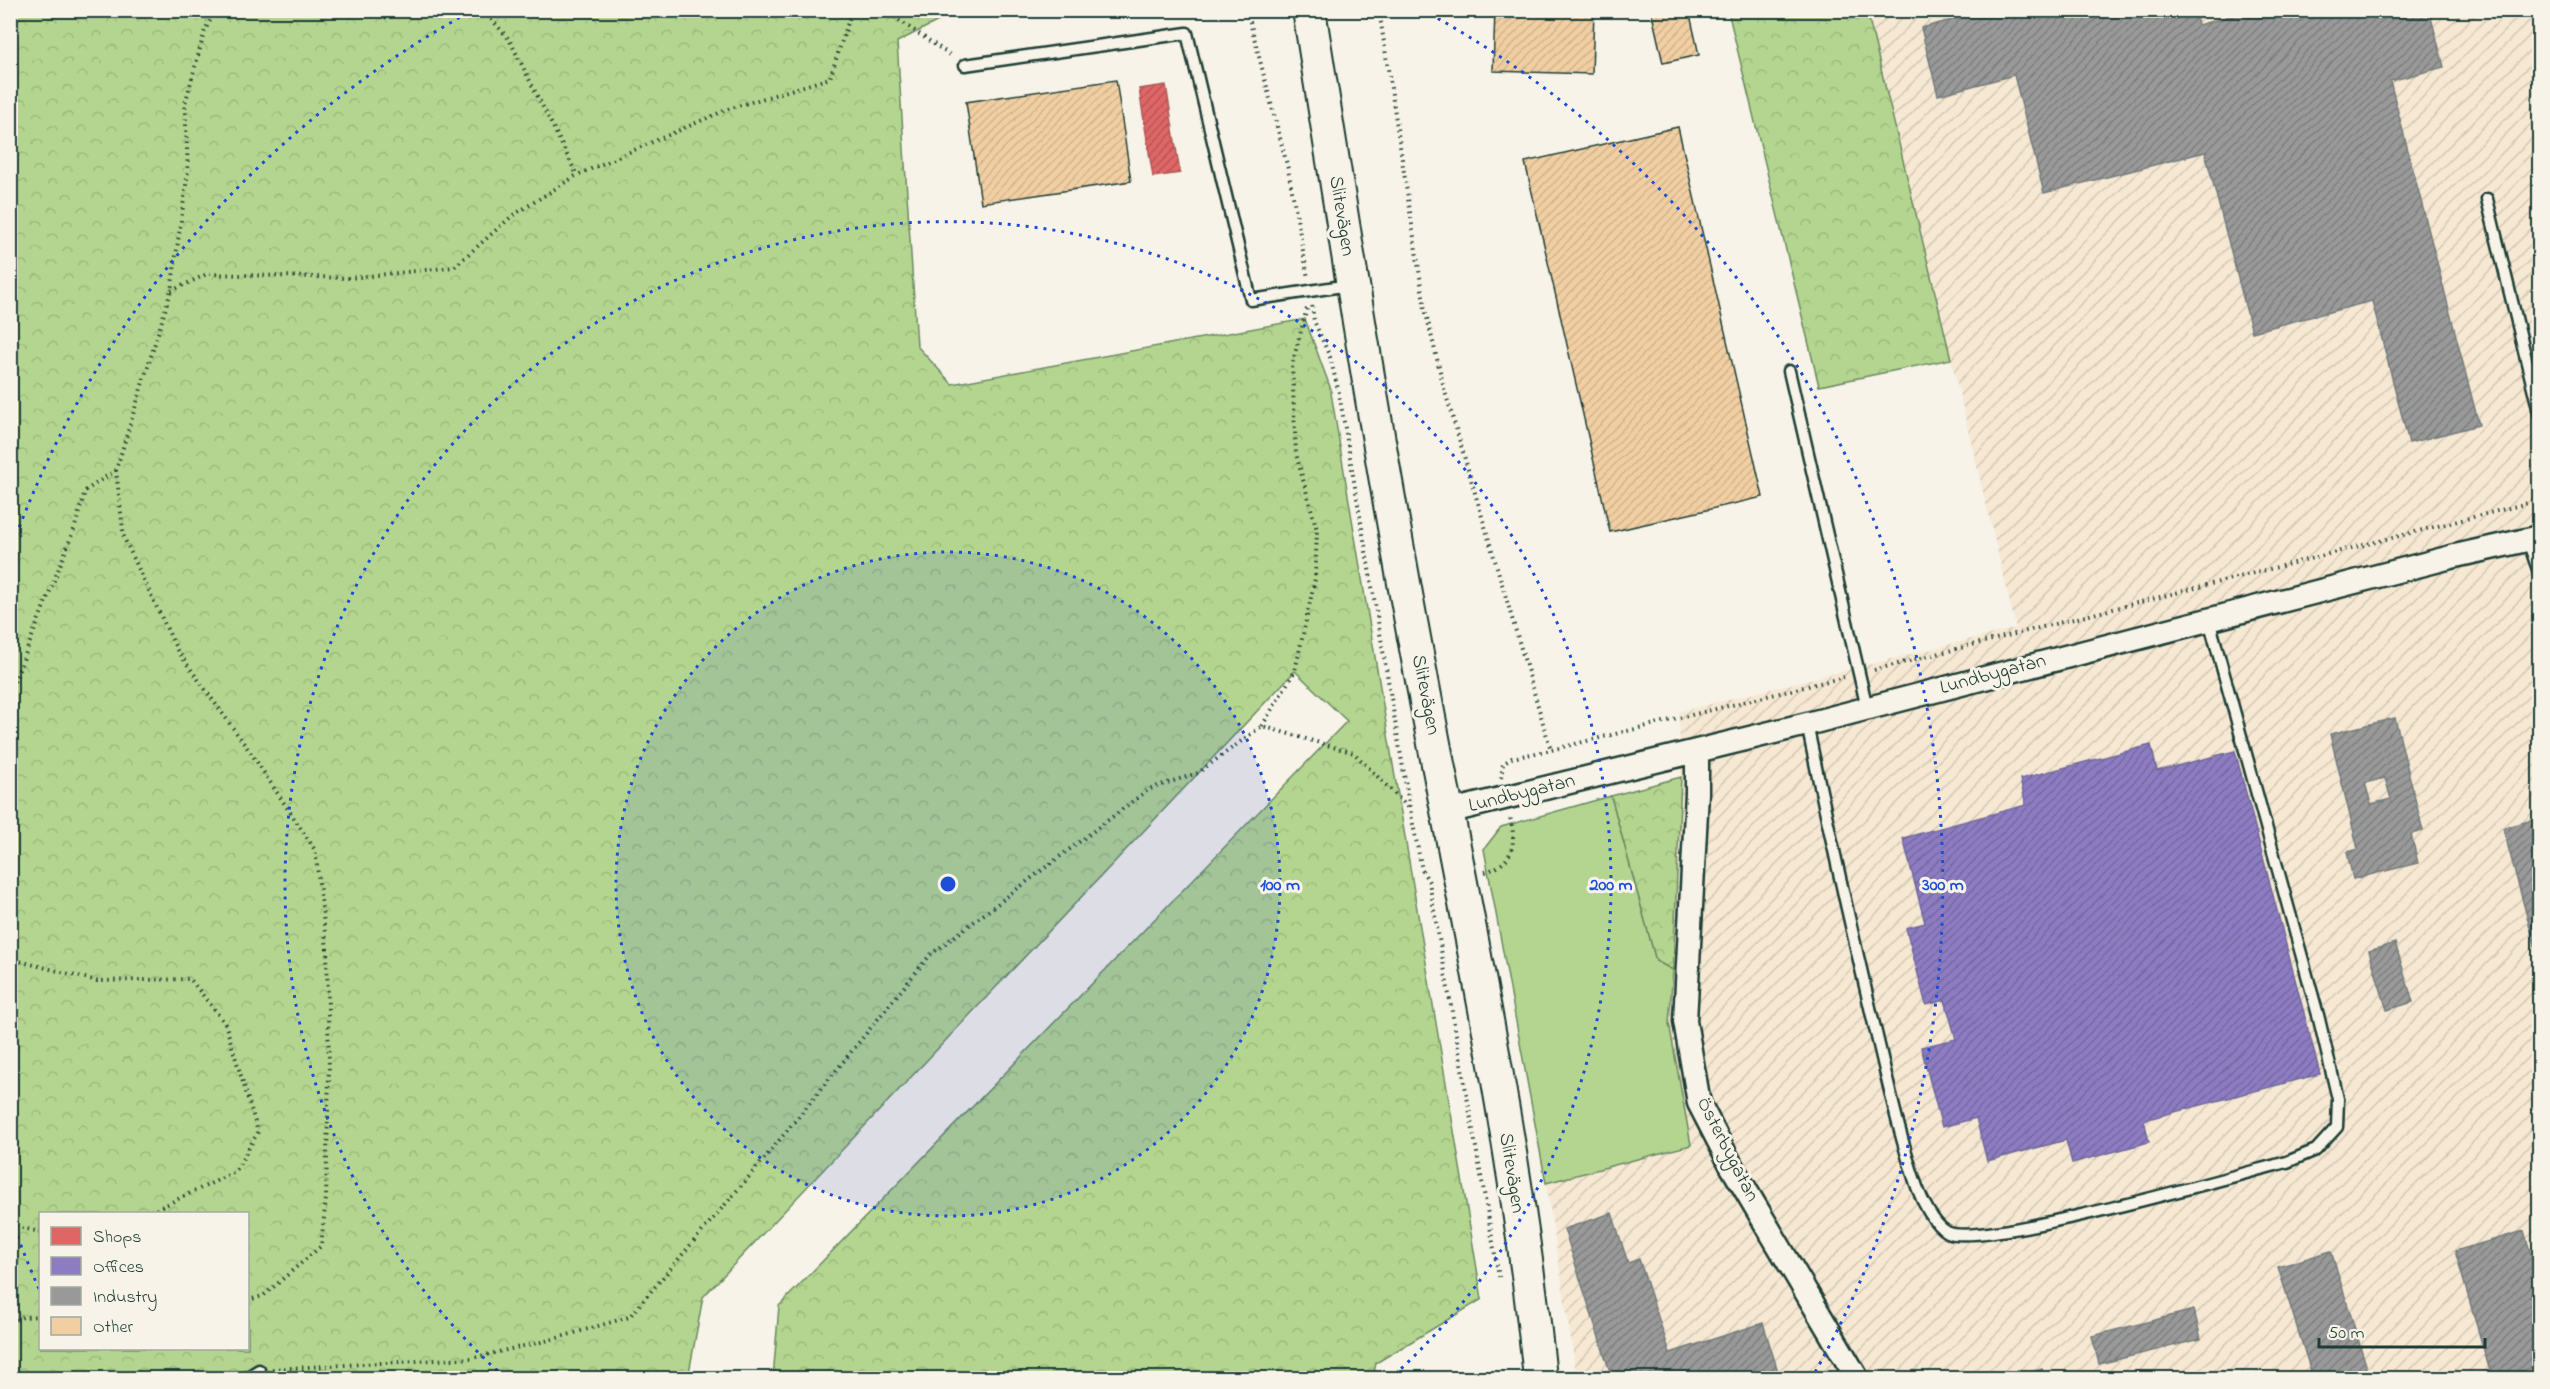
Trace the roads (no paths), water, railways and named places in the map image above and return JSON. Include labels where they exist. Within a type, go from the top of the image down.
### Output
[{"type":"main road","name":"Slitevägen","points":[[1309,10],[1352,285],[1471,934],[1508,1150],[1534,1320],[1540,1378]]},
{"type":"street","name":"Lundbygatan","points":[[1447,812],[1807,724],[2455,556],[2534,539]]},
{"type":"street","name":"Österbygatan","points":[[1697,751],[1697,794],[1685,1021],[1699,1103],[1732,1167],[1857,1378]]},
{"type":"lane","points":[[965,65],[1187,33],[1251,300],[1311,293],[1352,285]]},
{"type":"lane","points":[[2487,199],[2540,416]]},
{"type":"lane","points":[[1789,370],[1867,708]]},
{"type":"lane","points":[[2534,539],[2540,575]]},
{"type":"lane","points":[[1807,724],[1823,808],[1878,1039],[1917,1189],[1934,1220],[1947,1232],[1973,1236],[2027,1228],[2288,1162],[2316,1150],[2337,1127],[2338,1100],[2309,981],[2209,620]]},
{"type":"lane","points":[[246,1378],[259,1370]]}]
